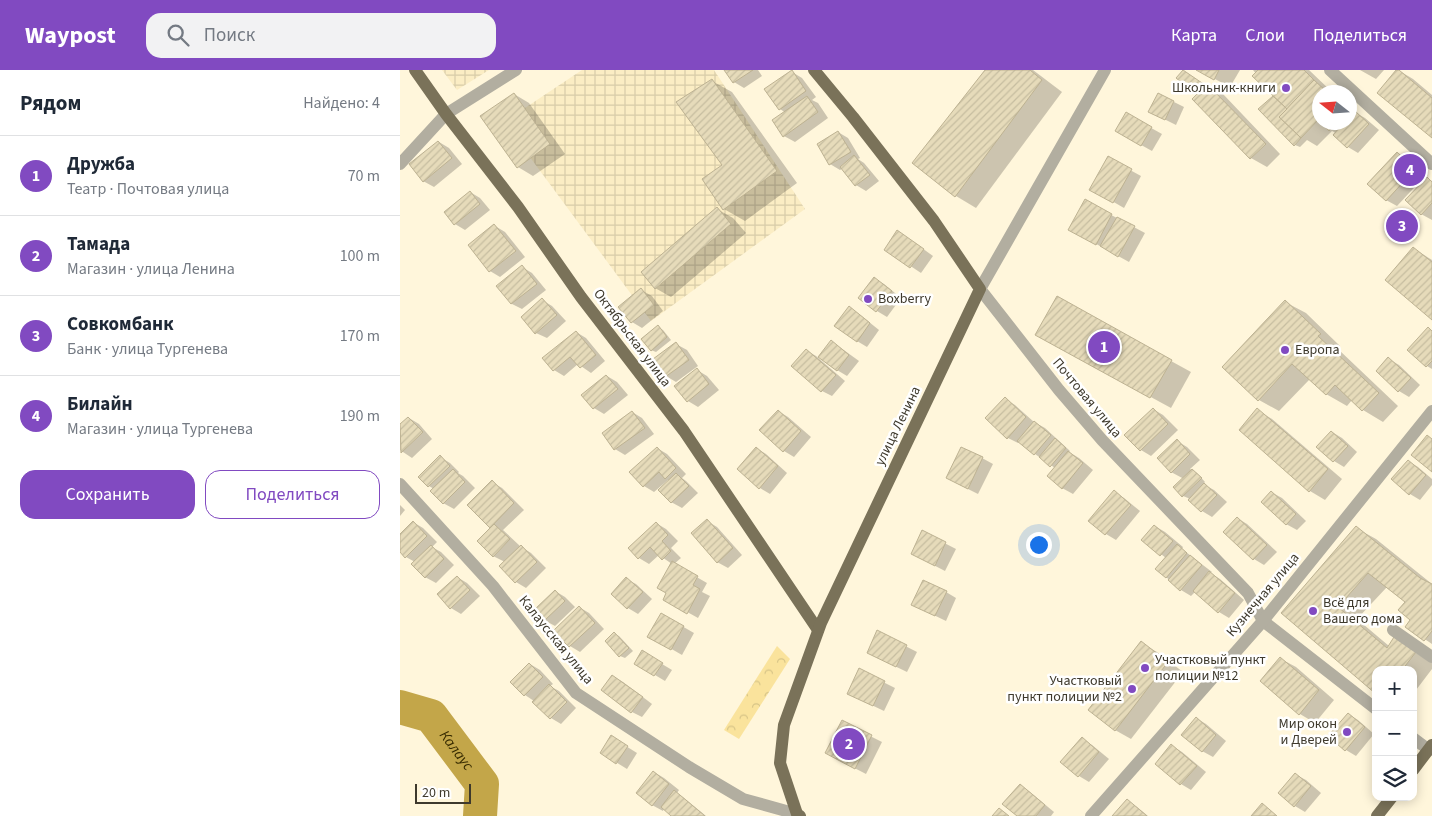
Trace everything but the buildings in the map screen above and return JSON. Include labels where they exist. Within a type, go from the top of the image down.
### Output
[{"type":"main road","name":"Октябрьская улица","points":[[415,70],[446,114],[518,207],[581,297],[684,431],[818,630]]},
{"type":"main road","name":"Почтовая улица","points":[[814,70],[934,221],[980,289]]},
{"type":"main road","name":"улица Ленина","points":[[798,815],[780,763],[784,725],[818,630],[980,289]]},
{"type":"main road","points":[[1417,765],[1430,748]]},
{"type":"main road","points":[[1378,816],[1389,801]]},
{"type":"street","points":[[400,164],[446,114],[516,70]]},
{"type":"street","name":"улица Ленина","points":[[980,289],[1105,70]]},
{"type":"street","points":[[1330,70],[1432,164]]},
{"type":"street","name":"Почтовая улица","points":[[980,289],[1059,390],[1102,440],[1248,593],[1263,621],[1372,706]]},
{"type":"street","name":"Кузнечная улица","points":[[1091,816],[1263,621],[1432,411]]},
{"type":"street","name":"Калаусская улица","points":[[400,484],[493,586],[576,692],[689,766],[744,799],[798,815]]},
{"type":"street","points":[[1393,630],[1432,657]]},
{"type":"street","points":[[1417,740],[1430,748]]},
{"type":"shaded area","points":[[442,70],[489,70],[457,90]]},
{"type":"shaded area","points":[[582,70],[714,70],[805,209],[651,321],[504,122]]},
{"type":"green space","points":[[777,646],[790,659],[739,739],[724,730]]},
{"type":"waterway","name":"Калаус","points":[[400,707],[431,716],[482,784],[480,816]]},
{"type":"place","name":"Школьник-книги","points":[[1286,88]]},
{"type":"place","name":"Билайн","points":[[1410,170]]},
{"type":"place","name":"Совкомбанк","points":[[1402,226]]},
{"type":"place","name":"Boxberry","points":[[868,299]]},
{"type":"place","name":"Дружба","points":[[1104,347]]},
{"type":"place","name":"Европа","points":[[1285,350]]},
{"type":"place","name":"Всё для Вашего дома","points":[[1313,611]]},
{"type":"place","name":"Участковый пункт полиции №12","points":[[1145,668]]},
{"type":"place","name":"Участковый пункт полиции №2","points":[[1132,689]]},
{"type":"place","name":"Мир окон и Дверей","points":[[1347,732]]},
{"type":"place","name":"Тамада","points":[[849,744]]}]
